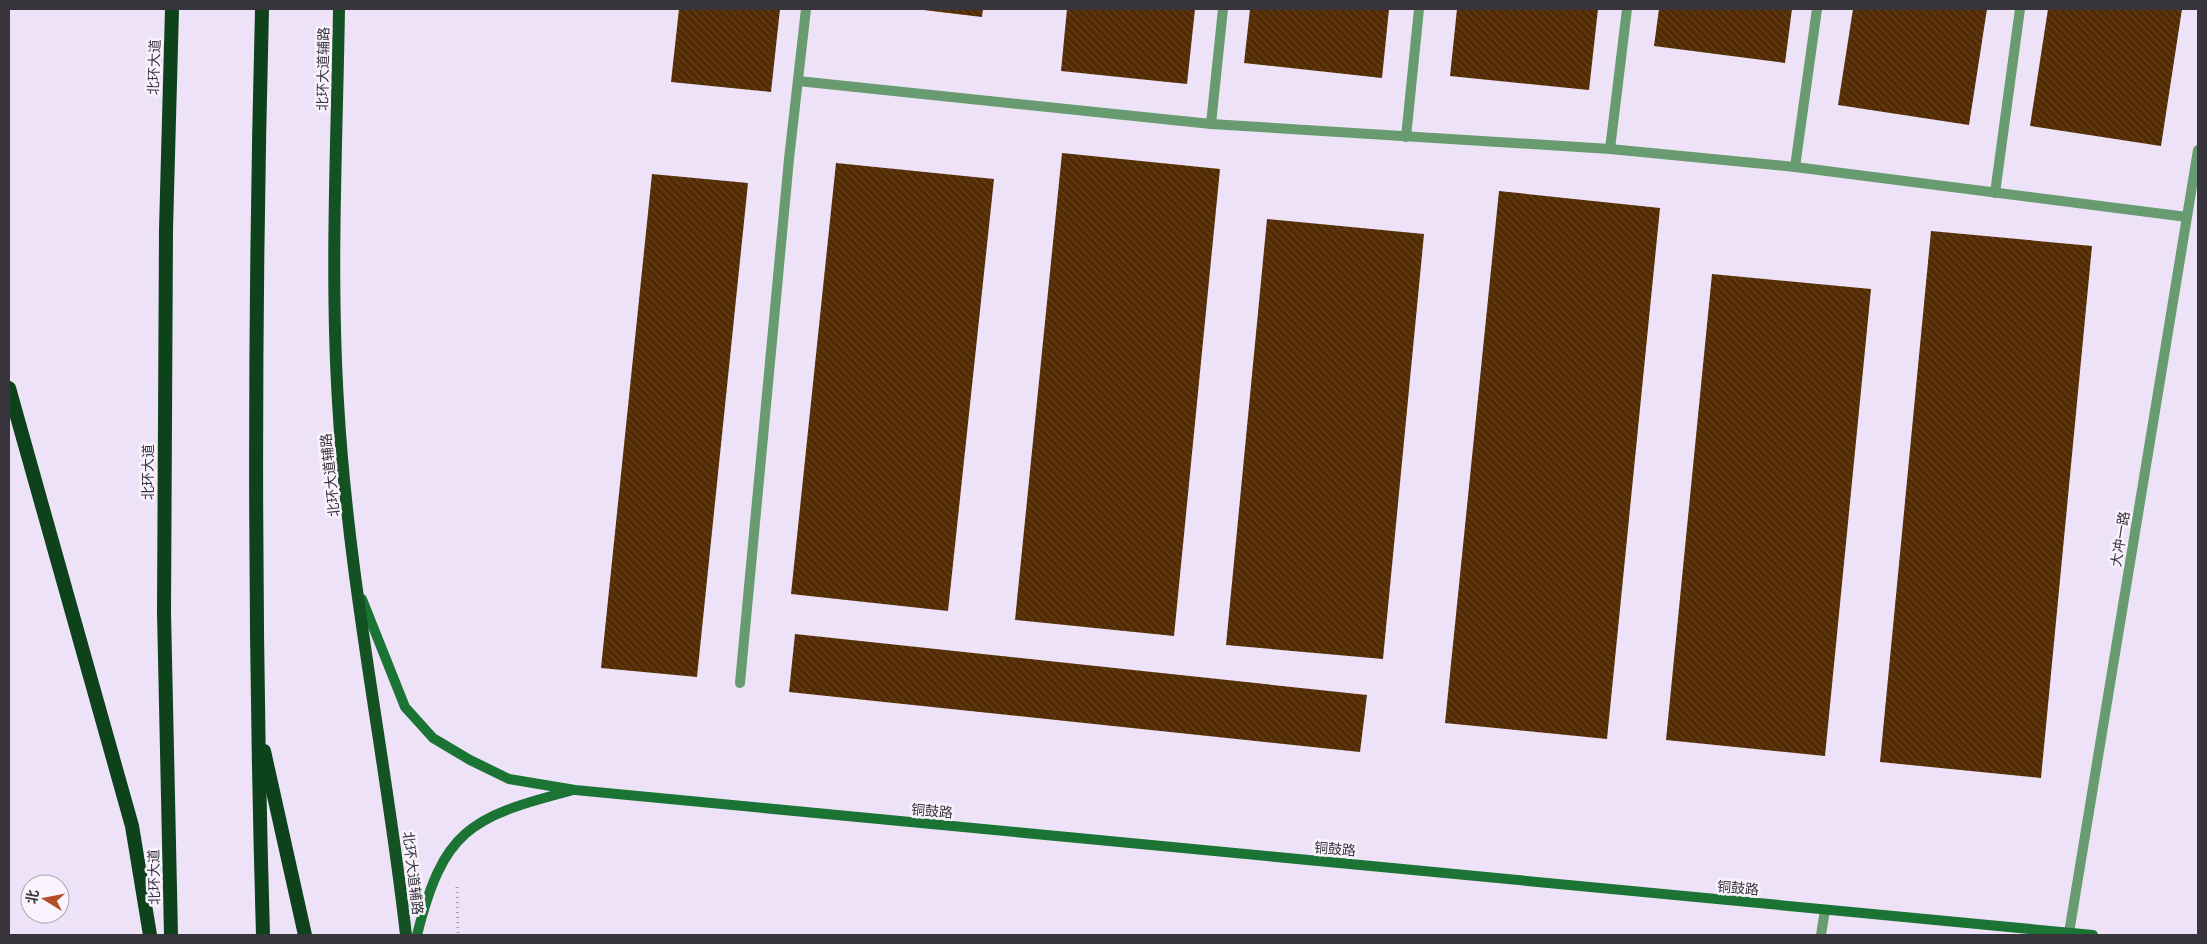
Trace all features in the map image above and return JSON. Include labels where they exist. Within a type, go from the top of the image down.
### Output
[{"type":"highway","name":"北环大道","points":[[171,935],[164,593],[166,228],[172,9]]},
{"type":"highway","points":[[262,9],[257,190],[257,716],[263,935]]},
{"type":"highway","points":[[9,388],[132,826],[150,935]]},
{"type":"highway","points":[[257,716],[305,935]]},
{"type":"main road","name":"北环大道辅路","points":[[339,9],[335,322],[338,403],[345,484],[358,592],[406,935]]},
{"type":"main road","name":"铜鼓路","points":[[358,592],[405,707],[433,738],[470,760],[509,779],[575,790],[2093,935]]},
{"type":"main road","points":[[417,935],[426,899],[444,858],[466,831],[490,816],[524,803],[575,790]]},
{"type":"street","points":[[740,683],[806,9]]},
{"type":"street","points":[[1211,124],[1224,9]]},
{"type":"street","points":[[1406,137],[1419,9]]},
{"type":"street","points":[[1610,149],[1627,9]]},
{"type":"street","points":[[1795,167],[1817,9]]},
{"type":"street","points":[[1995,193],[2020,9]]},
{"type":"street","points":[[798,80],[1211,124],[1610,149],[1795,167],[2187,217]]},
{"type":"street","name":"大冲一路","points":[[2069,933],[2198,150]]},
{"type":"street","points":[[1821,935],[1825,910]]},
{"type":"path","points":[[457,882],[458,935]]},
{"type":"building","points":[[679,9],[780,9],[771,92],[671,82]]},
{"type":"building","points":[[915,9],[983,9],[982,17]]},
{"type":"building","points":[[1067,9],[1195,9],[1187,84],[1061,71]]},
{"type":"building","points":[[1250,9],[1389,9],[1382,78],[1244,63]]},
{"type":"building","points":[[1457,9],[1598,9],[1589,90],[1450,76]]},
{"type":"building","points":[[1659,9],[1792,9],[1785,63],[1654,46]]},
{"type":"building","points":[[1853,9],[1987,9],[1969,125],[1838,105]]},
{"type":"building","points":[[2048,9],[2182,9],[2161,146],[2030,126]]},
{"type":"building","points":[[1062,153],[1220,169],[1174,636],[1015,620]]},
{"type":"building","points":[[836,163],[994,179],[948,611],[791,594]]},
{"type":"building","points":[[652,174],[748,183],[697,677],[601,668]]},
{"type":"building","points":[[1499,191],[1660,208],[1607,739],[1445,723]]},
{"type":"building","points":[[1267,219],[1424,234],[1383,659],[1226,645]]},
{"type":"building","points":[[1931,231],[2092,246],[2041,778],[1880,762]]},
{"type":"building","points":[[1712,274],[1871,289],[1825,756],[1666,740]]},
{"type":"building","points":[[795,634],[1367,695],[1360,752],[789,692]]}]
